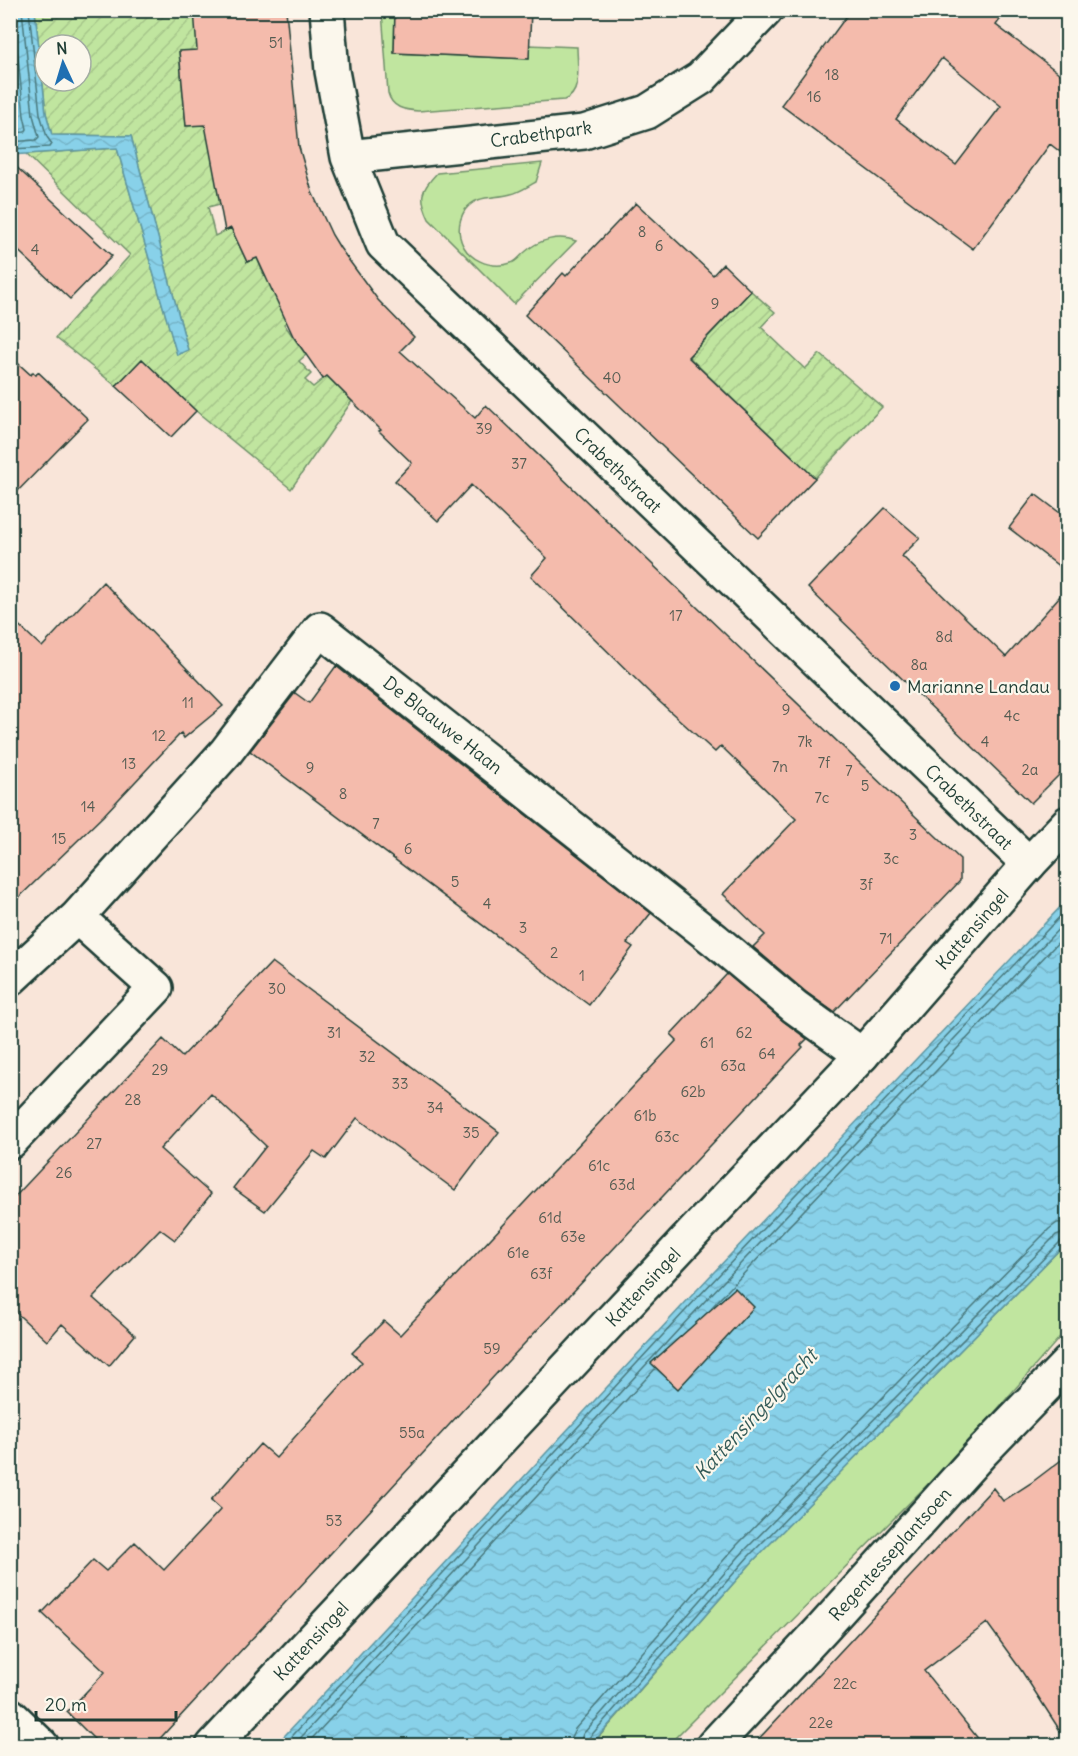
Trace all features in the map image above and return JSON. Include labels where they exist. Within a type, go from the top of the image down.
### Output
[{"type":"street","name":"Crabethstraat","points":[[327,10],[332,71],[348,157],[383,244],[1029,864]]},
{"type":"street","name":"Crabethpark","points":[[348,157],[584,132],[647,112],[701,78],[766,10]]},
{"type":"street","name":"De Blaauwe Haan","points":[[10,979],[77,917],[226,752],[320,629],[715,940],[795,1007],[862,1055]]},
{"type":"street","name":"Kattensingel","points":[[213,1746],[862,1055],[1029,864],[1068,824]]},
{"type":"street","points":[[10,1142],[156,988],[77,917]]},
{"type":"street","name":"Regentesseplantsoen","points":[[713,1746],[981,1453],[1068,1363]]},
{"type":"street","points":[[10,1715],[42,1746]]},
{"type":"green space","points":[[194,10],[204,50],[179,52],[186,126],[211,124],[214,170],[220,204],[208,207],[215,236],[231,228],[247,262],[257,258],[264,275],[272,271],[293,318],[284,324],[306,355],[299,361],[311,374],[305,380],[313,387],[327,376],[352,401],[291,489],[196,411],[142,359],[116,386],[56,338],[130,255],[26,154],[117,148],[177,354],[188,350],[131,136],[52,135],[44,93],[93,93],[93,33],[37,33],[35,11]]},
{"type":"green space","points":[[382,11],[395,11],[394,53],[529,59],[529,45],[577,47],[578,77],[574,91],[564,100],[418,111],[399,107],[392,102],[388,93]]},
{"type":"green space","points":[[542,163],[536,182],[514,193],[475,201],[465,210],[460,223],[459,230],[463,245],[473,257],[487,264],[503,265],[513,262],[530,248],[549,239],[563,238],[576,241],[514,304],[429,219],[423,194],[437,173]]},
{"type":"green space","points":[[751,291],[775,312],[761,327],[805,369],[820,354],[882,407],[815,478],[689,357]]},
{"type":"green space","points":[[1067,1242],[1067,1329],[962,1450],[668,1745],[591,1746],[754,1560]]},
{"type":"water","points":[[11,10],[35,11],[37,33],[33,33],[33,93],[44,93],[52,135],[131,136],[188,350],[177,355],[117,148],[11,155]]},
{"type":"water","name":"Kattensingelgracht","points":[[1067,900],[1067,1242],[754,1560],[591,1745],[275,1746],[695,1292]]},
{"type":"building","points":[[194,10],[286,10],[299,147],[312,192],[340,248],[378,300],[414,337],[400,351],[475,418],[486,405],[960,859],[960,881],[834,1012],[806,992],[753,947],[765,935],[723,894],[796,819],[721,746],[715,752],[651,694],[531,576],[547,558],[471,485],[438,521],[395,481],[412,463],[327,376],[323,379],[293,336],[257,258],[247,262],[231,228],[225,231],[205,125],[186,126],[179,51],[197,50]]},
{"type":"building","points":[[395,10],[531,10],[529,59],[394,53]]},
{"type":"building","points":[[851,10],[1007,10],[996,25],[1068,80],[1068,158],[1050,144],[973,249],[781,105]],"holes":[[[942,58],[1001,106],[956,165],[896,119]]]},
{"type":"building","points":[[10,161],[112,256],[70,299],[10,243]]},
{"type":"building","points":[[636,203],[713,275],[723,264],[751,291],[688,357],[815,478],[758,538],[525,315],[563,273],[566,276]]},
{"type":"building","points":[[10,356],[31,375],[33,372],[36,375],[38,372],[88,419],[10,499]]},
{"type":"building","points":[[142,359],[196,411],[171,437],[116,386]]},
{"type":"building","points":[[1035,494],[1068,519],[1068,573],[1009,528]]},
{"type":"building","points":[[885,508],[920,538],[902,556],[1006,657],[1068,587],[1068,766],[1031,803],[808,588]]},
{"type":"building","points":[[103,582],[223,706],[184,738],[181,733],[103,816],[10,906],[10,617],[42,647]]},
{"type":"building","points":[[336,666],[651,913],[627,943],[633,947],[589,1005],[250,751],[295,693],[309,703]]},
{"type":"building","points":[[272,962],[499,1132],[455,1190],[357,1118],[326,1159],[314,1151],[265,1211],[233,1188],[266,1146],[211,1094],[160,1149],[211,1194],[175,1240],[160,1229],[93,1298],[135,1335],[109,1366],[62,1324],[47,1341],[10,1307],[10,1202],[163,1039],[182,1057]]},
{"type":"building","points":[[727,974],[807,1039],[801,1045],[803,1047],[509,1360],[153,1746],[101,1746],[67,1712],[105,1672],[42,1613],[93,1560],[106,1571],[135,1542],[164,1570],[221,1509],[211,1500],[260,1444],[276,1458],[362,1362],[352,1353],[384,1321],[400,1335],[677,1040],[671,1034]]},
{"type":"building","points":[[735,1288],[754,1307],[678,1389],[651,1363]]},
{"type":"building","points":[[1068,1455],[1068,1743],[1021,1670],[987,1623],[924,1671],[984,1746],[752,1746],[993,1488],[1003,1501]]},
{"type":"place","name":"Marianne Landau","points":[[895,686]]}]
